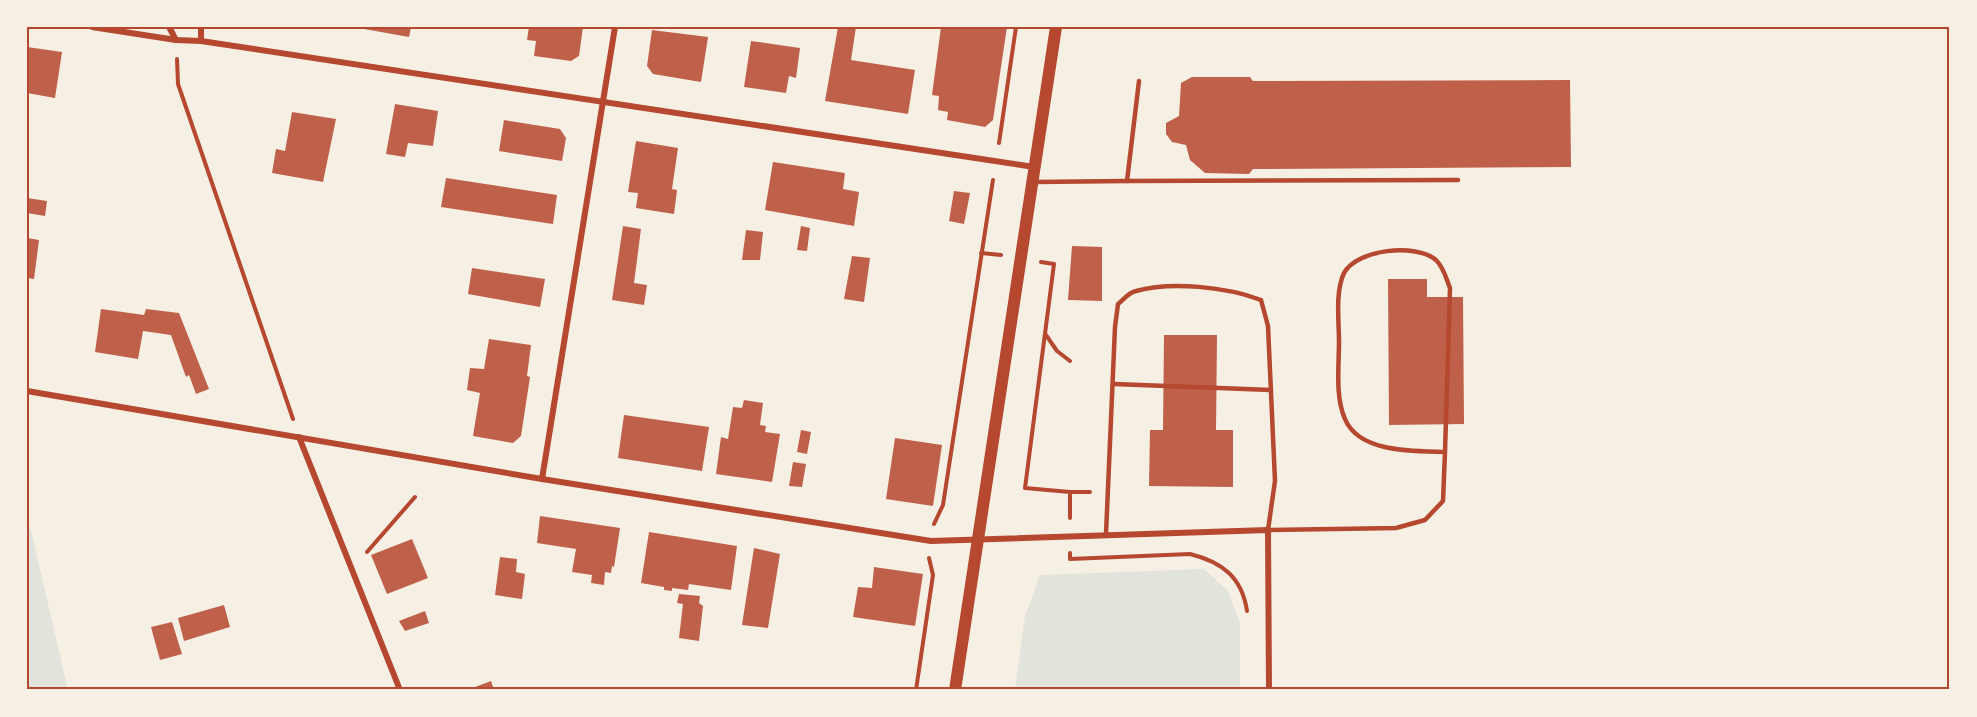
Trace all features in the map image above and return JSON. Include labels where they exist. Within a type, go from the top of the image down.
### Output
[{"type":"main road","points":[[955,690],[1056,27]]},
{"type":"street","points":[[92,27],[176,40],[201,41],[1034,167]]},
{"type":"street","points":[[169,27],[176,40]]},
{"type":"street","points":[[201,27],[201,41]]},
{"type":"street","points":[[542,479],[615,27]]},
{"type":"street","points":[[27,391],[542,479],[931,542],[1070,535],[1268,530],[1269,690]]},
{"type":"street","points":[[299,436],[400,690]]},
{"type":"lane","points":[[1127,181],[1139,81]]},
{"type":"lane","points":[[1032,182],[1458,180]]},
{"type":"lane","points":[[1106,534],[1118,304],[1134,291],[1162,288],[1206,288],[1237,291],[1260,300],[1268,326],[1275,481],[1268,530],[1396,528],[1425,520],[1443,501],[1445,452],[1450,288],[1444,271],[1435,259],[1420,252],[1378,252],[1357,259],[1344,274],[1340,297],[1339,391],[1345,420],[1363,440],[1418,451],[1445,452]]},
{"type":"lane","points":[[1114,384],[1271,390]]},
{"type":"path","points":[[916,690],[933,575],[928,560],[936,518],[943,505],[1016,27]]},
{"type":"path","points":[[176,40],[178,84],[299,436]]},
{"type":"path","points":[[981,253],[1054,264],[1025,488],[1070,492],[1070,559],[1190,554],[1209,559],[1225,567],[1238,583],[1246,602],[1249,620]]},
{"type":"path","points":[[1046,334],[1057,351],[1070,361]]},
{"type":"path","points":[[367,552],[415,497]]},
{"type":"shaded area","points":[[27,525],[30,526],[68,690],[27,690]]},
{"type":"shaded area","points":[[1204,569],[1228,591],[1240,623],[1240,690],[1015,690],[1025,616],[1040,575]]},
{"type":"building","points":[[353,27],[411,27],[409,37]]},
{"type":"building","points":[[529,27],[583,27],[579,56],[571,61],[534,56],[536,41],[527,40]]},
{"type":"building","points":[[838,27],[856,27],[851,60],[915,70],[908,114],[825,101]]},
{"type":"building","points":[[941,27],[1007,27],[993,120],[985,127],[947,120],[948,112],[938,110],[939,96],[932,95]]},
{"type":"building","points":[[652,30],[708,37],[701,82],[653,74],[647,66]]},
{"type":"building","points":[[751,41],[800,48],[796,78],[789,76],[786,93],[744,87]]},
{"type":"building","points":[[27,47],[62,52],[55,98],[27,93]]},
{"type":"building","points":[[1192,77],[1250,77],[1253,81],[1570,80],[1571,167],[1253,169],[1249,174],[1205,173],[1190,160],[1186,145],[1172,142],[1166,134],[1166,123],[1179,116],[1181,83]]},
{"type":"building","points":[[395,104],[438,111],[433,146],[408,143],[405,157],[386,154]]},
{"type":"building","points":[[292,112],[336,119],[323,182],[272,173],[276,149],[285,151]]},
{"type":"building","points":[[504,120],[560,129],[566,138],[562,161],[499,151]]},
{"type":"building","points":[[636,141],[678,148],[672,189],[677,190],[674,214],[636,208],[638,193],[628,192]]},
{"type":"building","points":[[773,162],[845,173],[843,189],[859,192],[854,226],[765,210]]},
{"type":"building","points":[[446,178],[557,195],[553,224],[441,207]]},
{"type":"building","points":[[954,191],[970,193],[964,224],[949,221]]},
{"type":"building","points":[[27,198],[47,201],[45,216],[27,213]]},
{"type":"building","points":[[623,226],[641,229],[634,283],[647,285],[644,305],[612,300]]},
{"type":"building","points":[[801,226],[810,228],[807,251],[797,250]]},
{"type":"building","points":[[746,230],[763,232],[760,260],[742,260]]},
{"type":"building","points":[[27,238],[39,240],[34,279],[27,278]]},
{"type":"building","points":[[1072,246],[1102,247],[1102,301],[1068,300]]},
{"type":"building","points":[[852,256],[870,258],[864,302],[844,299]]},
{"type":"building","points":[[472,268],[545,279],[540,307],[468,294]]},
{"type":"building","points":[[1388,279],[1427,279],[1427,297],[1463,297],[1464,424],[1389,425]]},
{"type":"building","points":[[101,309],[144,315],[146,309],[179,313],[209,389],[196,394],[189,375],[186,377],[171,335],[143,331],[138,359],[95,352]]},
{"type":"building","points":[[1164,335],[1217,335],[1216,430],[1233,430],[1233,487],[1149,486],[1150,430],[1163,430]]},
{"type":"building","points":[[489,339],[531,345],[527,376],[530,377],[521,436],[513,443],[473,436],[480,393],[467,390],[470,368],[484,369]]},
{"type":"building","points":[[744,400],[763,403],[760,425],[766,426],[765,432],[780,434],[772,482],[716,474],[721,437],[728,439],[733,407],[742,408]]},
{"type":"building","points":[[624,415],[709,427],[702,471],[618,458]]},
{"type":"building","points":[[801,430],[811,432],[807,454],[797,452]]},
{"type":"building","points":[[895,438],[942,445],[933,506],[886,499]]},
{"type":"building","points":[[793,462],[806,464],[802,487],[789,486]]},
{"type":"building","points":[[540,516],[620,528],[614,567],[612,566],[611,573],[605,572],[604,585],[591,583],[592,575],[572,572],[576,549],[537,543]]},
{"type":"building","points":[[649,532],[737,546],[731,590],[689,584],[688,590],[672,588],[672,591],[664,590],[664,587],[641,583]]},
{"type":"building","points":[[412,539],[428,578],[387,594],[371,555]]},
{"type":"building","points":[[754,548],[780,554],[768,628],[742,625]]},
{"type":"building","points":[[500,557],[517,559],[516,572],[525,574],[522,599],[495,595]]},
{"type":"building","points":[[874,567],[923,574],[915,626],[853,617],[858,587],[872,588]]},
{"type":"building","points":[[679,594],[700,596],[699,603],[703,606],[699,641],[679,638],[683,604],[677,603]]},
{"type":"building","points":[[224,605],[230,627],[184,641],[178,618]]},
{"type":"building","points":[[425,611],[429,623],[405,631],[399,621]]},
{"type":"building","points":[[172,622],[182,654],[160,660],[151,627]]},
{"type":"building","points":[[491,681],[494,690],[467,690]]}]
